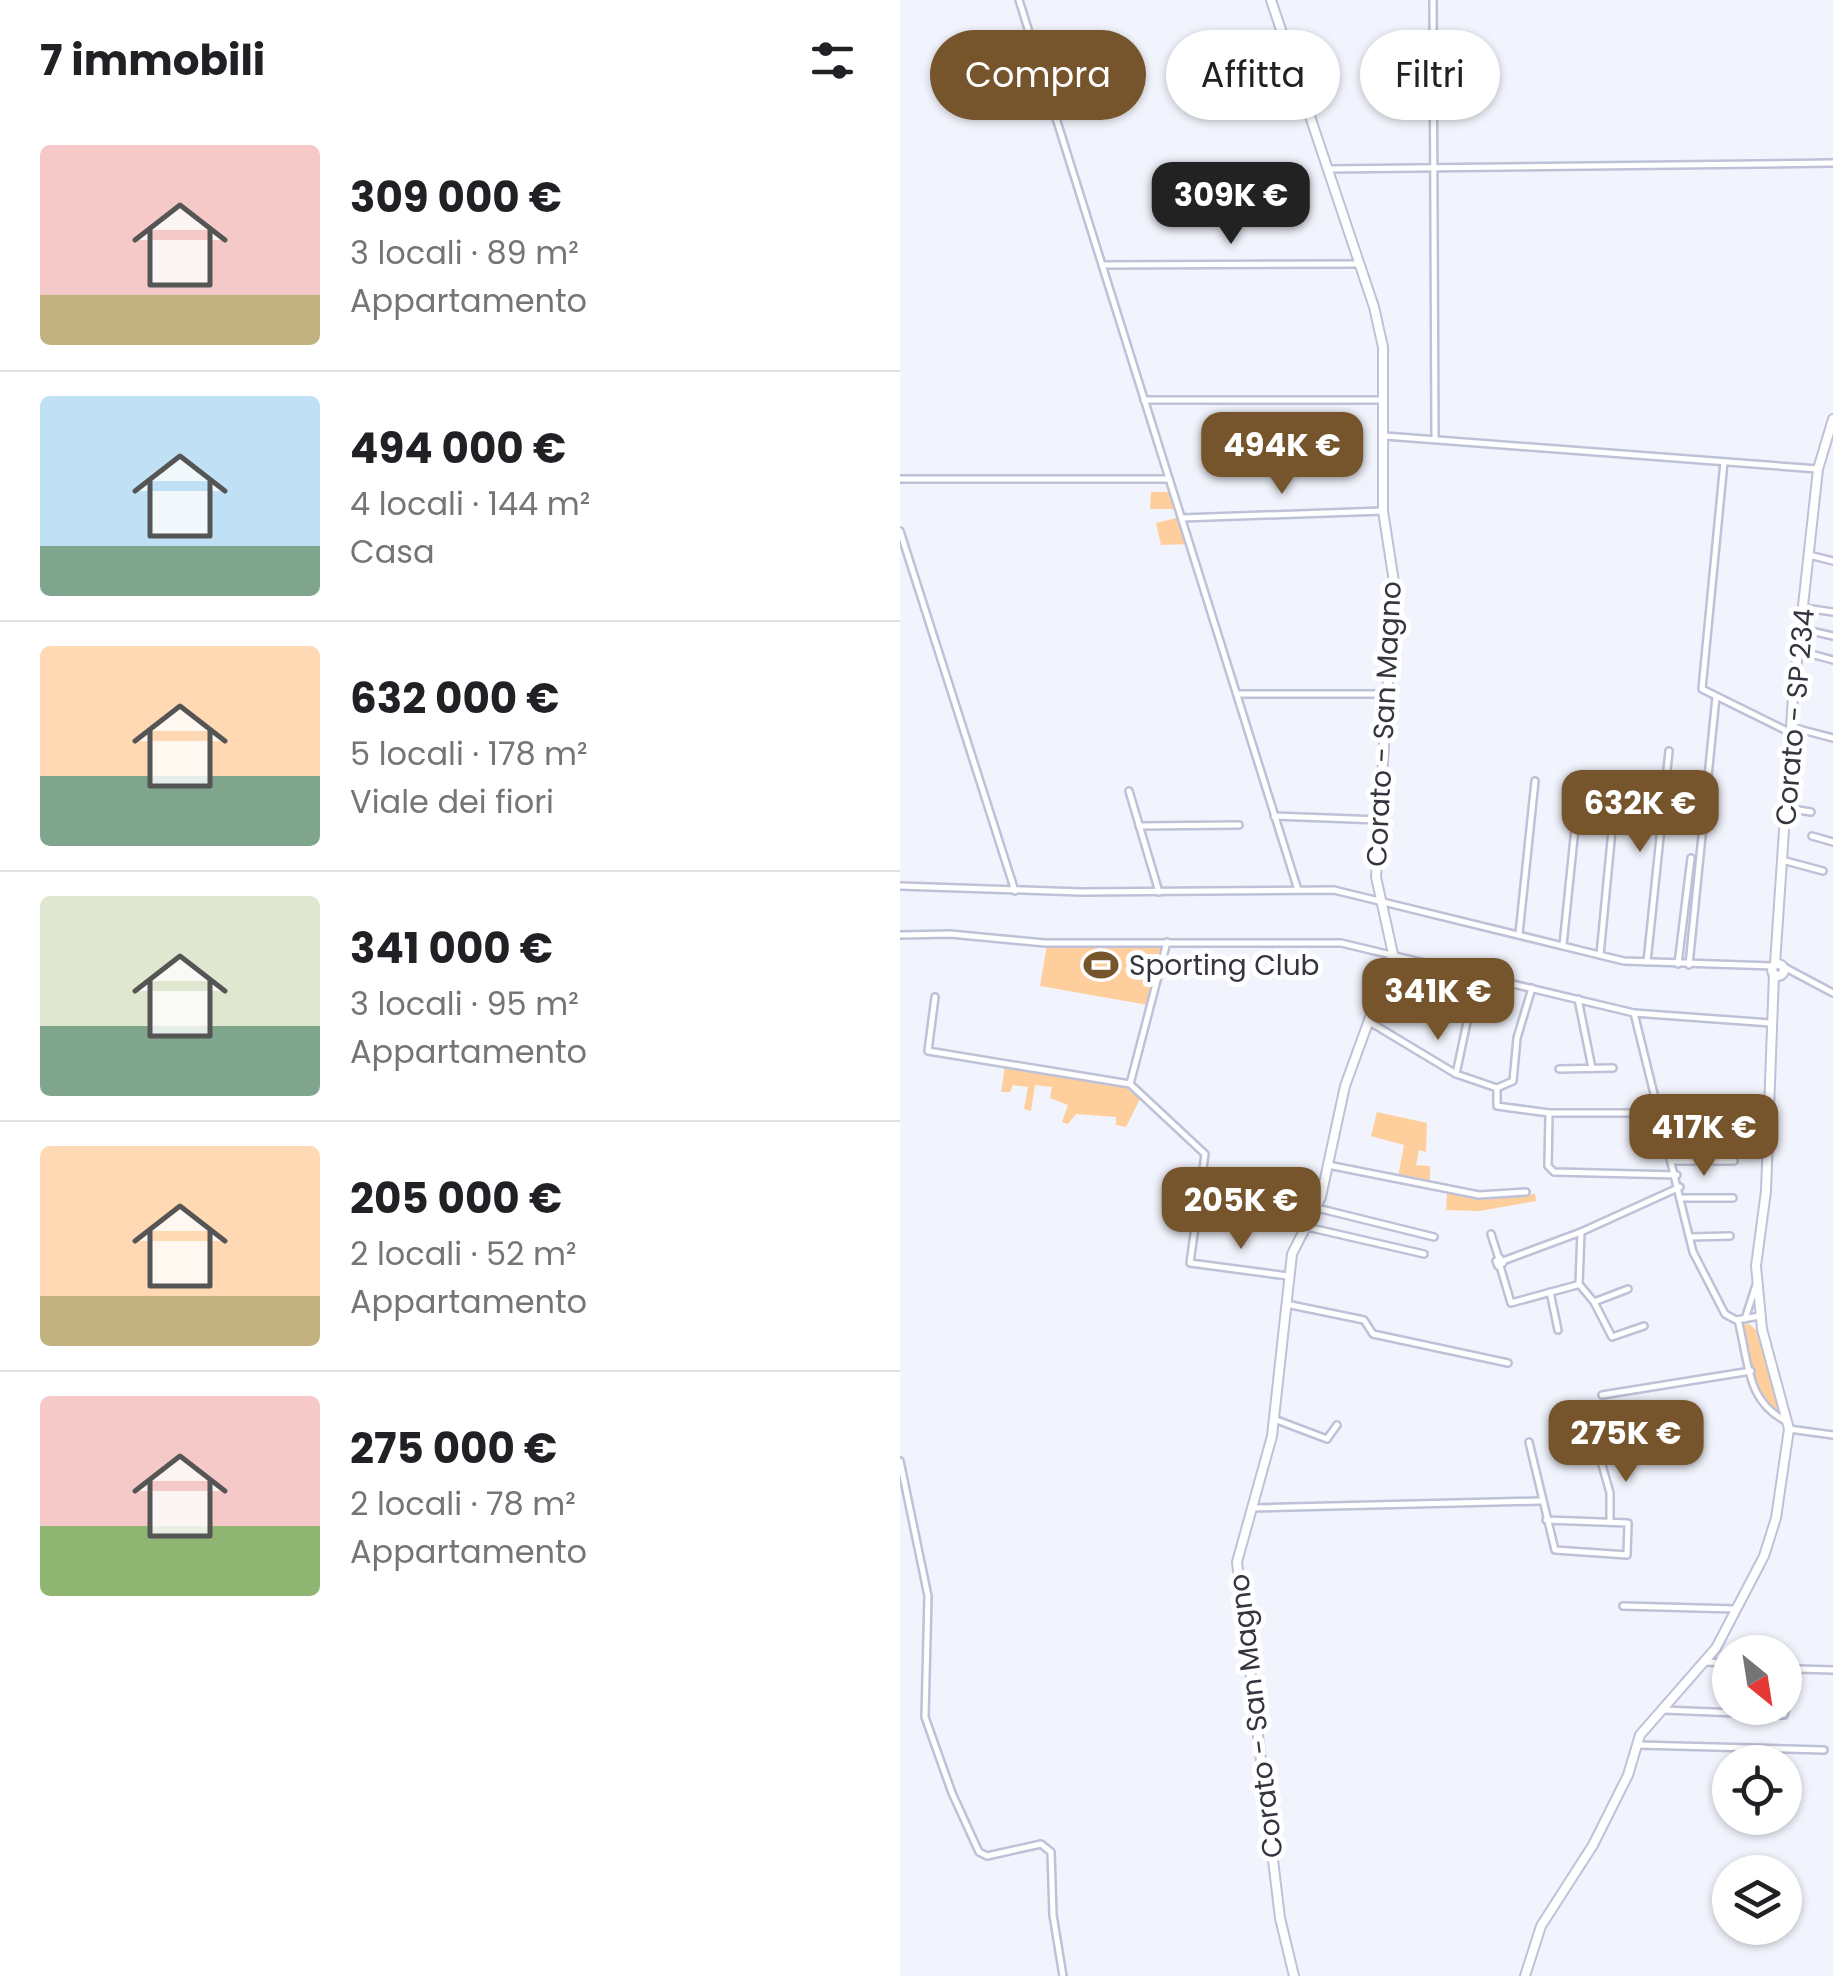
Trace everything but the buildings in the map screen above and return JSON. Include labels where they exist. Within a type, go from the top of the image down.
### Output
[{"type":"main road","name":"Corato - San Magno","points":[[1271,0],[1383,346],[1383,511],[1394,582],[1376,878],[1394,954],[1344,1086],[1317,1208],[1292,1254],[1274,1420],[1237,1562],[1280,1918],[1294,1976]]},
{"type":"main road","name":"Corato - SP 234","points":[[1525,1976],[1541,1926],[1594,1846],[1638,1745],[1661,1710],[1705,1662],[1764,1556],[1776,1518],[1788,1426],[1760,1316],[1756,1283],[1771,1122],[1771,1023],[1778,970],[1791,730],[1818,470],[1828,450],[1833,419]]},
{"type":"street","points":[[1019,0],[1298,890]]},
{"type":"street","points":[[1433,0],[1435,438]]},
{"type":"street","points":[[1328,169],[1833,163]]},
{"type":"street","points":[[1102,266],[1359,264]]},
{"type":"street","points":[[1144,400],[1384,400]]},
{"type":"street","points":[[1384,436],[1818,470]]},
{"type":"street","points":[[1724,462],[1702,689],[1791,730],[1833,738]]},
{"type":"street","points":[[900,479],[1169,478]]},
{"type":"street","points":[[1182,518],[1383,511]]},
{"type":"street","points":[[900,531],[1015,891]]},
{"type":"street","points":[[1810,555],[1833,562]]},
{"type":"street","points":[[1804,608],[1833,612]]},
{"type":"street","points":[[1802,629],[1833,636]]},
{"type":"street","points":[[1800,651],[1833,660]]},
{"type":"street","points":[[1237,694],[1387,694]]},
{"type":"street","points":[[1689,964],[1716,697]]},
{"type":"street","points":[[1647,962],[1669,751]]},
{"type":"street","points":[[1519,934],[1535,781]]},
{"type":"street","points":[[1129,791],[1159,892]]},
{"type":"street","points":[[1786,808],[1811,812]]},
{"type":"street","points":[[1564,945],[1577,809]]},
{"type":"street","points":[[1274,816],[1380,820]]},
{"type":"street","points":[[1600,955],[1613,820]]},
{"type":"street","points":[[1139,826],[1239,825]]},
{"type":"street","points":[[1812,836],[1833,842]]},
{"type":"street","points":[[1678,964],[1691,858]]},
{"type":"street","points":[[1782,860],[1823,871]]},
{"type":"street","points":[[900,886],[1015,891],[1334,890],[1380,898],[1600,955],[1647,962],[1778,970],[1833,992]]},
{"type":"street","points":[[900,935],[950,934],[1045,943],[1309,940],[1394,954],[1634,1012],[1771,1023]]},
{"type":"street","points":[[1130,1084],[1167,941]]},
{"type":"street","points":[[1456,1074],[1477,975]]},
{"type":"street","points":[[1368,1021],[1456,1074],[1497,1088],[1513,1080],[1517,1038],[1532,988]]},
{"type":"street","points":[[936,996],[928,1051],[1130,1084],[1205,1154],[1190,1263],[1288,1276]]},
{"type":"street","points":[[1578,999],[1592,1068]]},
{"type":"street","points":[[1634,1012],[1690,1237],[1724,1314],[1759,1330],[1768,1350]]},
{"type":"street","points":[[1559,1069],[1614,1068]]},
{"type":"street","points":[[1497,1088],[1497,1106],[1548,1113],[1660,1112]]},
{"type":"street","points":[[1548,1113],[1548,1166],[1554,1172],[1677,1174]]},
{"type":"street","points":[[1674,1162],[1734,1161]]},
{"type":"street","points":[[1328,1165],[1478,1196],[1526,1192]]},
{"type":"street","points":[[1500,1262],[1581,1232],[1680,1187]]},
{"type":"street","points":[[1682,1198],[1733,1198]]},
{"type":"street","points":[[1317,1208],[1434,1237]]},
{"type":"street","points":[[1307,1226],[1424,1254]]},
{"type":"street","points":[[1581,1232],[1578,1284],[1594,1302],[1612,1337],[1644,1326]]},
{"type":"street","points":[[1491,1234],[1511,1303],[1578,1284]]},
{"type":"street","points":[[1690,1237],[1730,1236]]},
{"type":"street","points":[[1756,1283],[1741,1320],[1762,1407],[1788,1426],[1833,1435]]},
{"type":"street","points":[[1594,1302],[1628,1289]]},
{"type":"street","points":[[1550,1292],[1558,1330]]},
{"type":"street","points":[[1286,1304],[1364,1320],[1374,1334],[1508,1363]]},
{"type":"street","points":[[1741,1320],[1760,1316]]},
{"type":"street","points":[[1602,1395],[1751,1371]]},
{"type":"street","points":[[1274,1420],[1327,1439],[1337,1425]]},
{"type":"street","points":[[1529,1442],[1540,1501],[1546,1520],[1556,1550],[1627,1554],[1628,1523],[1546,1520]]},
{"type":"street","points":[[1599,1454],[1610,1493],[1610,1522]]},
{"type":"street","points":[[900,1461],[928,1596],[925,1717],[952,1794],[979,1852],[987,1856],[1041,1844],[1050,1849],[1053,1916],[1063,1976]]},
{"type":"street","points":[[1253,1508],[1540,1501]]},
{"type":"street","points":[[1623,1606],[1736,1609]]},
{"type":"street","points":[[1705,1662],[1712,1662]]},
{"type":"street","points":[[1661,1710],[1784,1715],[1798,1669],[1833,1670]]},
{"type":"street","points":[[1638,1745],[1824,1750]]},
{"type":"shaded area","points":[[1151,492],[1172,492],[1177,509],[1150,509]]},
{"type":"shaded area","points":[[1180,517],[1189,544],[1161,545],[1156,523]]},
{"type":"shaded area","name":"Sporting Club","points":[[1165,943],[1148,1005],[1040,986],[1047,944]]},
{"type":"shaded area","points":[[1401,987],[1442,1003],[1440,1021],[1383,1003]]},
{"type":"shaded area","points":[[1005,1066],[1124,1086],[1140,1099],[1126,1127],[1116,1125],[1116,1117],[1076,1114],[1068,1124],[1062,1122],[1068,1105],[1050,1098],[1052,1087],[1035,1085],[1031,1111],[1024,1109],[1028,1087],[1013,1085],[1010,1092],[1001,1092]]},
{"type":"shaded area","points":[[1377,1112],[1427,1123],[1426,1152],[1419,1150],[1416,1165],[1430,1166],[1430,1182],[1398,1177],[1404,1145],[1371,1136]]},
{"type":"shaded area","points":[[1447,1191],[1479,1197],[1535,1194],[1536,1201],[1480,1211],[1446,1210]]},
{"type":"shaded area","points":[[1749,1324],[1756,1330],[1784,1416],[1760,1398],[1743,1325]]},
{"type":"place","name":"Sporting Club","points":[[1101,965]]}]
